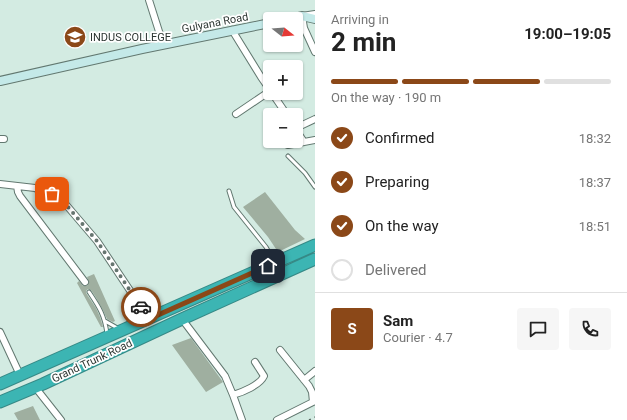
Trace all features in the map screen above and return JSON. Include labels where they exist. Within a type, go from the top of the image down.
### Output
[{"type":"highway","name":"Grand Trunk Road","points":[[0,384],[315,245]]},
{"type":"highway","name":"Grand Trunk Road","points":[[0,402],[182,318],[315,259]]},
{"type":"highway","points":[[176,307],[182,318]]},
{"type":"main road","points":[[303,16],[315,19]]},
{"type":"main road","name":"Gulyana Road","points":[[0,81],[163,44],[263,24]]},
{"type":"street","points":[[149,0],[163,44]]},
{"type":"street","points":[[303,16],[315,14]]},
{"type":"street","points":[[303,22],[304,28],[315,52]]},
{"type":"street","points":[[232,30],[263,79]]},
{"type":"street","points":[[236,114],[263,97]]},
{"type":"street","points":[[303,125],[315,119]]},
{"type":"street","points":[[304,142],[315,140]]},
{"type":"street","points":[[0,184],[35,188],[62,200],[97,241],[149,319]]},
{"type":"street","points":[[17,186],[20,196],[85,282]]},
{"type":"street","points":[[182,318],[225,376],[242,420]]},
{"type":"street","points":[[0,332],[20,375]]},
{"type":"street","points":[[277,420],[314,402],[312,392],[280,350]]},
{"type":"street","points":[[233,395],[243,392],[264,378],[255,362]]},
{"type":"street","points":[[304,380],[315,371]]},
{"type":"street","points":[[35,387],[61,420]]},
{"type":"lane","points":[[288,156],[305,173],[315,188]]},
{"type":"lane","points":[[228,191],[234,207],[266,247],[274,263]]},
{"type":"lane","points":[[89,292],[102,312],[108,337]]},
{"type":"lane","points":[[105,320],[122,331]]},
{"type":"building","points":[[265,192],[295,230],[305,239],[278,252],[268,237],[243,207]]},
{"type":"building","points":[[94,274],[115,321],[113,322],[107,319],[95,296],[91,290],[88,289],[86,293],[96,308],[103,327],[101,327],[77,283],[79,281],[83,286],[87,286],[89,282],[87,277]]},
{"type":"building","points":[[191,338],[223,382],[206,392],[172,345]]},
{"type":"building","points":[[33,406],[40,420],[18,420],[14,413]]},
{"type":"railway","points":[[309,420],[315,417]]},
{"type":"way so far","points":[[52,194],[62,200],[97,241],[141,307]]},
{"type":"place","name":"INDUS COLLEGE","points":[[75,37]]},
{"type":"route","points":[[141,307],[149,319],[268,266]]}]
